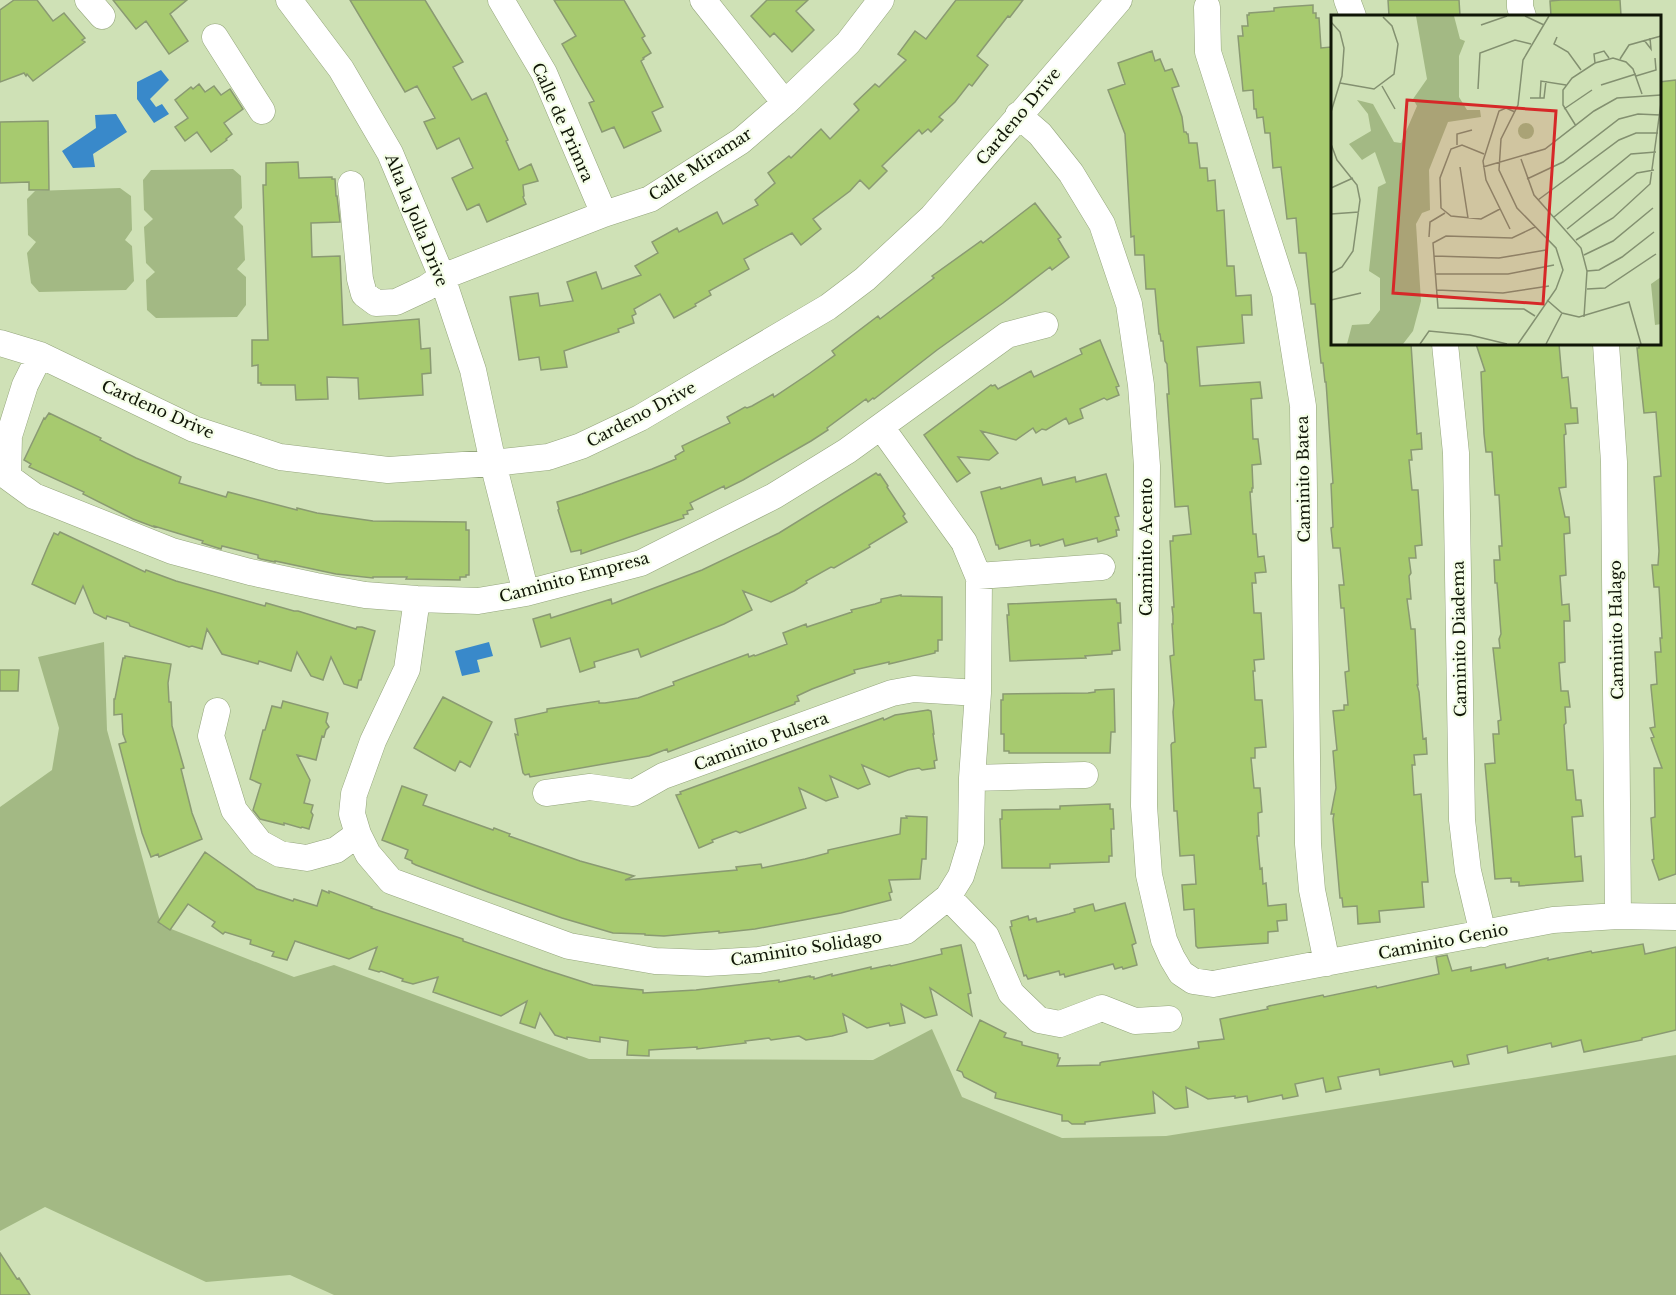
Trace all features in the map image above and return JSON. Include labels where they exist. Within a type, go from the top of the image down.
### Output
[{"type":"street","name":"Alta la Jolla Drive","points":[[289,0],[341,69],[390,153],[441,277],[473,370],[493,463],[526,593]]},
{"type":"street","name":"Calle de Primra","points":[[501,0],[544,73],[604,214]]},
{"type":"street","points":[[703,0],[785,103]]},
{"type":"street","name":"Calle Miramar","points":[[351,184],[360,279],[364,294],[376,303],[396,302],[426,288],[441,277],[604,214],[650,199],[741,141],[848,44],[881,0]]},
{"type":"street","name":"Cardeno Drive","points":[[0,343],[40,355],[194,429],[280,457],[388,470],[548,457],[581,447],[640,418],[828,307],[865,279],[932,218],[1119,0]]},
{"type":"street","points":[[1347,0],[1353,15]]},
{"type":"street","points":[[1520,0],[1523,15]]},
{"type":"street","name":"Caminito Batea","points":[[1207,7],[1208,52],[1285,293],[1303,406],[1308,844],[1312,890],[1327,963]]},
{"type":"street","points":[[215,37],[262,111]]},
{"type":"street","name":"Caminito Acento","points":[[1018,116],[1040,134],[1071,173],[1102,224],[1129,304],[1141,385],[1147,466],[1144,806],[1149,875],[1164,940],[1172,958],[1181,973],[1192,981],[1213,984]]},
{"type":"street","name":"Caminito Empresa","points":[[40,355],[25,385],[9,436],[8,477],[34,496],[172,551],[250,572],[365,595],[478,601],[526,593],[641,563],[774,496],[847,452],[1007,335],[1045,325]]},
{"type":"street","name":"Caminito Diadema","points":[[1445,345],[1456,453],[1462,820],[1468,871],[1484,934]]},
{"type":"street","name":"Caminito Halago","points":[[1606,345],[1614,462],[1618,916]]},
{"type":"street","name":"Caminito Solidago","points":[[417,599],[407,669],[373,741],[354,794],[352,814],[358,834],[368,854],[391,881],[569,946],[655,961],[707,963],[759,960],[906,931],[948,897],[961,876],[971,843],[972,778],[978,693],[978,576],[964,542],[880,427]]},
{"type":"street","points":[[978,576],[1102,567]]},
{"type":"street","name":"Caminito Pulsera","points":[[546,793],[590,787],[633,793],[663,776],[892,693],[914,689],[978,693]]},
{"type":"street","points":[[217,711],[211,736],[234,810],[260,843],[280,854],[307,858],[336,850],[358,834]]},
{"type":"street","points":[[972,778],[1085,776]]},
{"type":"street","points":[[948,897],[986,936],[1011,993],[1039,1020],[1060,1024],[1102,1008],[1135,1021],[1169,1019]]},
{"type":"street","name":"Caminito Genio","points":[[1213,984],[1553,921],[1618,916],[1676,917]]},
{"type":"green space","points":[[233,169],[241,176],[242,208],[234,217],[243,226],[245,260],[237,269],[246,277],[246,305],[237,317],[156,318],[147,310],[146,280],[155,272],[146,263],[144,227],[153,219],[144,210],[143,180],[151,170]]},
{"type":"green space","points":[[120,188],[131,196],[132,230],[125,240],[132,246],[134,281],[126,290],[39,292],[31,283],[27,253],[36,242],[28,235],[27,199],[35,191]]},
{"type":"green space","points":[[104,642],[107,730],[161,925],[294,977],[334,965],[589,1059],[873,1060],[932,1029],[962,1097],[1062,1138],[1166,1136],[1676,1055],[1676,1295],[334,1295],[290,1275],[206,1282],[45,1207],[0,1231],[0,807],[52,770],[59,728],[38,657]]},
{"type":"water","points":[[161,70],[169,80],[150,99],[156,107],[162,104],[169,114],[154,123],[137,99],[137,82]]},
{"type":"water","points":[[116,114],[127,132],[93,154],[95,167],[73,168],[62,151],[96,128],[95,115]]},
{"type":"water","points":[[489,642],[493,656],[477,660],[480,672],[462,676],[455,651]]},
{"type":"building","points":[[14,0],[37,0],[53,21],[64,13],[85,38],[82,40],[85,42],[33,81],[24,73],[0,82],[0,10]]},
{"type":"building","points":[[113,0],[187,0],[170,14],[188,41],[169,54],[146,21],[136,29]]},
{"type":"building","points":[[350,0],[425,0],[463,62],[453,67],[472,100],[486,93],[519,170],[531,164],[538,181],[523,185],[523,197],[526,204],[487,222],[479,204],[467,210],[452,178],[473,168],[459,138],[437,149],[424,122],[435,118],[417,86],[405,92]]},
{"type":"building","points":[[554,0],[624,0],[645,36],[642,38],[651,53],[641,61],[663,107],[652,112],[661,131],[624,148],[614,127],[602,132],[589,103],[594,101],[562,44],[576,36]]},
{"type":"building","points":[[767,0],[808,0],[796,11],[814,30],[792,52],[774,33],[770,37],[751,16]]},
{"type":"building","points":[[956,0],[1023,0],[977,56],[988,65],[972,86],[969,84],[939,117],[943,120],[931,132],[928,129],[922,134],[919,130],[882,166],[887,171],[869,189],[860,180],[850,191],[813,219],[821,229],[801,245],[792,233],[744,259],[749,269],[709,291],[711,295],[674,318],[660,294],[634,309],[636,314],[632,316],[634,323],[618,329],[619,332],[564,351],[567,367],[541,370],[539,357],[519,360],[510,297],[538,293],[540,306],[573,301],[567,282],[596,272],[602,289],[641,275],[635,266],[658,253],[652,242],[677,228],[679,232],[717,212],[723,224],[758,205],[755,200],[775,183],[768,173],[789,156],[791,158],[821,129],[830,139],[859,110],[854,104],[875,84],[879,87],[906,60],[898,54],[915,31],[926,39]]},
{"type":"building","points":[[1388,0],[1459,0],[1460,15],[1389,15]]},
{"type":"building","points":[[1620,0],[1621,15],[1551,15],[1550,1]]},
{"type":"building","points":[[1313,5],[1313,13],[1316,13],[1316,18],[1319,18],[1321,48],[1331,47],[1331,345],[1411,345],[1417,434],[1421,433],[1422,449],[1411,450],[1412,460],[1409,460],[1412,490],[1418,490],[1422,545],[1415,546],[1416,558],[1409,558],[1411,599],[1407,599],[1411,629],[1415,629],[1417,685],[1423,739],[1426,738],[1427,754],[1414,755],[1415,765],[1412,765],[1414,795],[1421,794],[1428,882],[1422,882],[1424,907],[1379,911],[1380,922],[1358,924],[1357,906],[1343,907],[1342,898],[1340,898],[1334,814],[1331,814],[1336,788],[1333,751],[1337,750],[1333,711],[1344,710],[1344,705],[1348,705],[1345,672],[1349,671],[1344,608],[1341,608],[1339,585],[1344,585],[1340,548],[1333,548],[1331,528],[1333,527],[1331,484],[1333,483],[1326,382],[1323,363],[1321,363],[1315,304],[1311,304],[1306,253],[1299,253],[1296,218],[1287,219],[1281,167],[1273,168],[1270,133],[1265,133],[1263,117],[1257,118],[1253,90],[1243,91],[1238,36],[1243,36],[1242,26],[1248,26],[1247,15],[1249,13],[1274,11],[1274,8]]},
{"type":"building","points":[[1152,51],[1155,61],[1160,59],[1165,71],[1172,69],[1179,86],[1172,88],[1182,117],[1184,132],[1188,134],[1189,143],[1197,143],[1200,168],[1207,168],[1208,181],[1215,180],[1217,211],[1224,210],[1227,266],[1234,266],[1236,296],[1251,295],[1252,315],[1242,315],[1244,343],[1197,347],[1200,386],[1260,382],[1262,398],[1251,399],[1253,439],[1258,439],[1261,464],[1252,465],[1253,488],[1250,492],[1253,534],[1256,534],[1258,557],[1264,556],[1266,572],[1255,573],[1256,583],[1252,583],[1254,613],[1261,613],[1264,659],[1254,660],[1255,700],[1262,700],[1266,747],[1255,748],[1255,758],[1251,758],[1254,788],[1260,788],[1262,812],[1258,813],[1259,836],[1257,836],[1263,884],[1266,883],[1268,906],[1286,904],[1287,920],[1277,921],[1278,931],[1268,932],[1268,943],[1198,948],[1194,909],[1184,910],[1182,885],[1196,884],[1194,855],[1180,856],[1177,811],[1174,811],[1171,745],[1175,742],[1174,703],[1170,656],[1174,655],[1172,607],[1174,607],[1170,541],[1173,541],[1173,536],[1191,534],[1188,506],[1175,507],[1167,364],[1163,341],[1159,334],[1155,289],[1146,289],[1144,255],[1135,255],[1134,236],[1131,237],[1125,134],[1108,90],[1125,84],[1118,63]]},
{"type":"building","points":[[1676,80],[1676,874],[1659,880],[1652,860],[1654,859],[1651,818],[1655,817],[1654,768],[1662,768],[1651,738],[1654,737],[1650,728],[1655,727],[1651,685],[1657,684],[1655,652],[1661,652],[1660,638],[1662,638],[1659,587],[1654,587],[1652,565],[1658,565],[1659,551],[1654,477],[1661,476],[1656,412],[1644,413],[1637,348],[1639,345],[1661,345],[1661,82]]},
{"type":"building","points":[[199,84],[205,92],[214,86],[221,95],[230,89],[243,109],[224,123],[232,134],[211,152],[197,132],[185,141],[175,127],[188,118],[175,100],[191,87],[193,89]]},
{"type":"building","points":[[48,121],[49,190],[29,190],[29,182],[0,183],[0,122]]},
{"type":"building","points":[[298,162],[299,178],[332,177],[335,179],[340,222],[311,223],[312,257],[340,256],[343,325],[419,319],[421,349],[430,348],[431,373],[422,374],[423,395],[359,399],[358,378],[327,377],[328,399],[296,400],[295,385],[261,385],[258,383],[258,365],[252,366],[252,340],[268,340],[263,185],[266,185],[266,163]]},
{"type":"building","points":[[1035,203],[1061,237],[1058,239],[1069,257],[1052,270],[1050,267],[874,399],[868,402],[866,399],[811,441],[743,480],[725,489],[724,486],[690,503],[693,509],[683,515],[684,518],[581,554],[581,550],[571,552],[557,502],[676,459],[675,456],[684,451],[682,446],[730,423],[727,417],[773,394],[774,397],[810,373],[835,355],[832,351],[878,316],[880,319],[934,278],[932,276],[981,241],[983,243]]},
{"type":"building","points":[[1100,340],[1119,386],[1116,387],[1119,395],[1107,400],[1104,398],[1080,409],[1083,418],[1069,424],[1066,418],[1036,433],[1033,428],[1016,440],[981,431],[998,453],[989,460],[958,457],[970,473],[957,482],[924,435],[991,385],[995,385],[998,389],[1031,371],[1034,377],[1082,354],[1080,349]]},
{"type":"building","points":[[1476,345],[1559,345],[1562,378],[1568,377],[1571,408],[1577,408],[1578,423],[1565,424],[1566,487],[1559,488],[1565,517],[1569,517],[1570,533],[1564,534],[1566,575],[1560,576],[1562,605],[1569,604],[1570,621],[1564,621],[1565,662],[1559,663],[1561,691],[1568,691],[1570,707],[1565,707],[1566,723],[1564,725],[1567,770],[1573,770],[1576,800],[1581,800],[1583,816],[1572,817],[1575,857],[1581,856],[1583,881],[1519,886],[1519,882],[1511,882],[1511,878],[1495,879],[1485,764],[1495,763],[1493,734],[1499,734],[1498,721],[1501,720],[1493,648],[1500,648],[1501,634],[1494,560],[1500,560],[1499,546],[1502,546],[1499,495],[1495,495],[1492,452],[1486,452],[1484,434],[1481,372],[1485,371]]},
{"type":"building","points":[[49,413],[136,458],[181,477],[179,483],[226,497],[228,492],[297,510],[297,508],[373,521],[466,522],[466,530],[469,530],[469,575],[460,577],[460,580],[373,578],[336,574],[261,559],[258,555],[222,546],[221,549],[133,519],[83,494],[84,492],[29,467],[31,464],[24,460],[44,418]]},
{"type":"building","points":[[876,473],[880,474],[888,486],[905,514],[903,516],[907,522],[869,545],[870,547],[806,581],[807,583],[794,591],[771,602],[743,591],[752,610],[724,624],[641,657],[638,649],[594,662],[595,667],[580,672],[570,638],[541,647],[533,619],[550,614],[551,618],[611,599],[612,604],[702,570],[779,533]]},
{"type":"building","points":[[1106,474],[1119,516],[1115,517],[1119,530],[1116,530],[1117,536],[1098,542],[1097,538],[1065,546],[1063,539],[1040,546],[1039,544],[1031,546],[1030,540],[999,549],[996,545],[981,492],[1041,478],[1043,485],[1075,477],[1076,482]]},
{"type":"building","points":[[60,532],[145,572],[146,570],[176,581],[265,606],[266,603],[356,629],[362,627],[375,631],[357,688],[344,684],[331,657],[323,680],[311,676],[297,652],[291,671],[259,661],[258,664],[222,654],[207,629],[202,649],[189,647],[130,626],[129,623],[107,616],[106,619],[94,613],[83,586],[75,604],[32,584],[54,533],[58,535]]},
{"type":"building","points":[[901,595],[942,597],[942,640],[938,640],[938,651],[935,653],[854,670],[855,673],[797,696],[799,701],[795,704],[668,752],[667,749],[649,756],[530,777],[529,774],[523,773],[515,734],[518,735],[515,719],[547,712],[547,709],[638,698],[674,685],[673,682],[748,654],[749,657],[755,656],[787,644],[783,633],[881,602],[881,599]]},
{"type":"building","points":[[1116,599],[1117,603],[1120,603],[1121,623],[1118,623],[1120,650],[1112,651],[1112,654],[1085,656],[1086,658],[1010,661],[1008,604]]},
{"type":"building","points":[[125,656],[171,664],[168,683],[172,726],[184,768],[181,769],[192,813],[202,839],[159,857],[158,854],[151,857],[142,833],[119,744],[126,742],[123,734],[122,714],[114,715],[114,699]]},
{"type":"building","points":[[0,670],[19,670],[18,691],[0,691]]},
{"type":"building","points":[[1114,689],[1115,732],[1111,732],[1110,753],[1009,753],[1009,751],[1004,751],[1004,734],[1001,734],[1003,694],[1088,693],[1095,692],[1095,690]]},
{"type":"building","points":[[443,697],[492,722],[470,767],[460,761],[455,771],[414,748]]},
{"type":"building","points":[[283,701],[328,713],[326,722],[329,727],[324,737],[322,736],[316,760],[297,755],[310,780],[304,803],[313,805],[309,829],[260,819],[253,810],[261,784],[250,779],[263,730],[265,730],[272,706],[281,708]]},
{"type":"building","points":[[931,711],[934,734],[937,760],[934,761],[935,768],[908,770],[889,777],[862,765],[870,784],[858,789],[830,776],[838,797],[826,801],[799,788],[806,808],[740,833],[736,831],[712,840],[713,842],[699,848],[676,795],[681,794],[680,792],[883,718],[884,720],[895,715]]},
{"type":"building","points":[[402,786],[427,795],[423,805],[493,830],[494,828],[510,834],[509,836],[580,861],[634,876],[625,880],[737,870],[736,867],[761,864],[762,868],[805,859],[828,853],[828,850],[900,834],[901,818],[907,818],[906,816],[927,817],[926,859],[922,859],[920,879],[889,880],[891,900],[841,913],[755,929],[719,933],[719,931],[664,936],[613,933],[562,918],[412,863],[405,858],[408,850],[382,840]]},
{"type":"building","points":[[1110,804],[1110,809],[1113,809],[1114,829],[1111,829],[1112,856],[1109,856],[1109,862],[1050,864],[1050,868],[1002,868],[1000,819],[1002,819],[1002,810],[1060,809],[1060,806]]},
{"type":"building","points":[[205,852],[257,889],[293,901],[294,899],[317,906],[322,890],[329,893],[329,891],[543,969],[593,985],[643,990],[643,993],[696,990],[779,980],[779,982],[810,976],[814,979],[871,967],[871,969],[891,966],[942,954],[941,949],[961,945],[971,993],[968,994],[972,1016],[930,988],[937,1015],[925,1018],[901,1004],[905,1023],[890,1026],[889,1023],[867,1028],[843,1014],[847,1032],[832,1036],[806,1040],[799,1036],[771,1040],[769,1038],[697,1049],[697,1047],[649,1050],[649,1056],[627,1055],[628,1041],[600,1037],[600,1042],[567,1037],[567,1039],[555,1035],[540,1013],[535,1028],[520,1023],[527,1001],[501,1016],[433,992],[438,977],[413,984],[381,971],[369,969],[377,947],[349,959],[295,941],[287,960],[272,956],[274,952],[250,944],[251,940],[225,932],[223,934],[212,926],[215,922],[188,904],[170,930],[158,922]]},
{"type":"building","points":[[1125,903],[1136,943],[1132,945],[1137,965],[1115,969],[1113,964],[1065,977],[1064,974],[1060,975],[1059,971],[1028,979],[1026,975],[1024,976],[1010,927],[1012,926],[1011,921],[1028,916],[1029,920],[1036,918],[1037,922],[1069,914],[1075,912],[1074,909],[1093,904],[1095,911]]},
{"type":"building","points":[[1643,944],[1645,954],[1676,947],[1676,1030],[1642,1038],[1642,1040],[1584,1052],[1581,1040],[1552,1047],[1551,1043],[1508,1053],[1507,1046],[1467,1055],[1469,1064],[1454,1067],[1452,1061],[1380,1075],[1379,1069],[1338,1077],[1341,1089],[1326,1092],[1323,1078],[1295,1084],[1298,1096],[1283,1099],[1282,1095],[1248,1102],[1247,1096],[1208,1099],[1186,1087],[1188,1107],[1175,1109],[1153,1092],[1155,1113],[1085,1122],[1085,1124],[1072,1124],[1062,1121],[1062,1115],[995,1098],[996,1093],[964,1077],[962,1072],[957,1070],[980,1020],[1006,1033],[1004,1037],[1022,1042],[1022,1045],[1058,1054],[1060,1058],[1057,1066],[1100,1065],[1102,1062],[1199,1048],[1198,1042],[1224,1039],[1220,1019],[1268,1009],[1269,1006],[1376,986],[1377,988],[1439,974],[1436,957],[1447,955],[1452,971],[1471,967],[1471,971],[1505,964],[1506,968],[1548,958],[1548,960]]},
{"type":"building","points":[[0,1253],[17,1279],[19,1278],[30,1295],[0,1295]]}]
